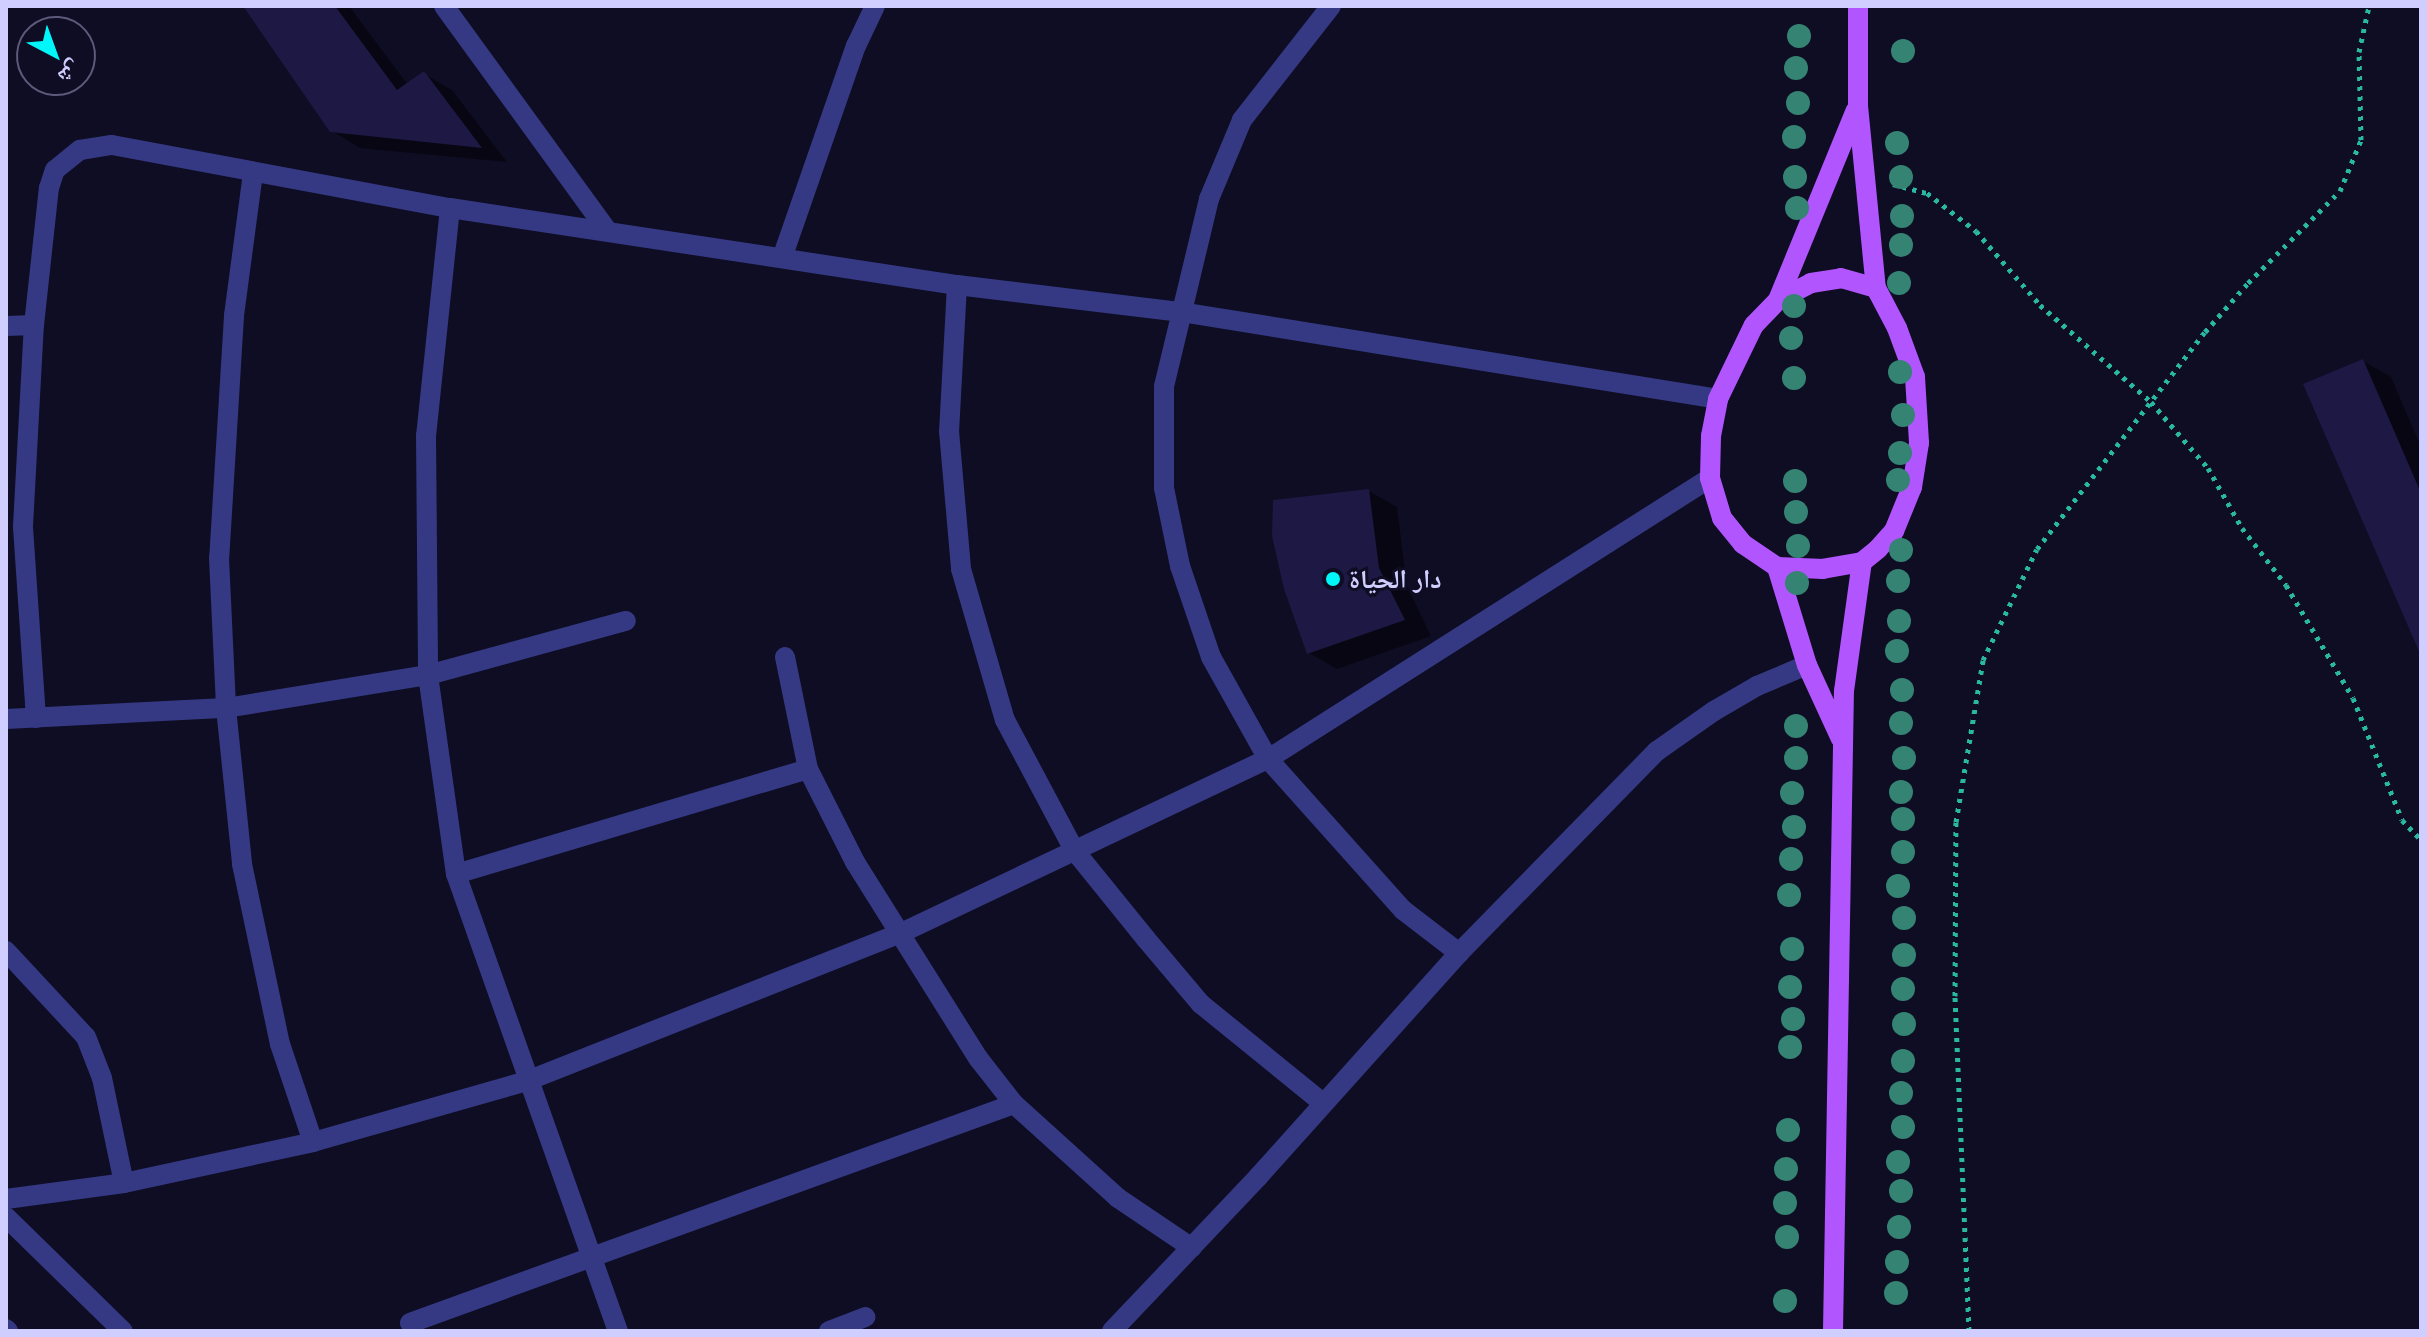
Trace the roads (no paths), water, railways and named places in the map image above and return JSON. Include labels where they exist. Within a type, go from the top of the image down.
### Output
[{"type":"main road","points":[[1858,6],[1858,106],[1876,288],[1897,328],[1915,377],[1919,443],[1912,487],[1894,531],[1862,562],[1823,569],[1777,567],[1743,544],[1722,518],[1710,478],[1711,436],[1718,399],[1754,325],[1778,300],[1811,283],[1841,278],[1876,288]]},
{"type":"main road","points":[[1778,300],[1858,106]]},
{"type":"main road","points":[[1833,1331],[1844,691],[1862,562]]},
{"type":"main road","points":[[1777,567],[1807,665],[1844,745]]},
{"type":"street","points":[[444,6],[608,232]]},
{"type":"street","points":[[782,258],[856,46],[875,6]]},
{"type":"street","points":[[1331,6],[1242,120],[1209,199],[1164,386],[1164,488],[1180,566],[1211,657],[1268,759],[1403,910],[1459,953]]},
{"type":"street","points":[[36,718],[15,525],[49,188],[55,170],[80,150],[112,145],[450,208],[957,285],[1181,312],[1718,399]]},
{"type":"street","points":[[253,173],[234,316],[219,558],[226,708],[242,864],[280,1044],[313,1142]]},
{"type":"street","points":[[450,208],[426,435],[428,675],[456,874],[618,1331]]},
{"type":"street","points":[[957,285],[949,431],[961,569],[1005,720],[1074,850],[1201,1004],[1323,1103]]},
{"type":"street","points":[[6,326],[34,325]]},
{"type":"street","points":[[6,1199],[124,1183],[313,1142],[527,1081],[899,934],[1268,759],[1710,478]]},
{"type":"street","points":[[6,719],[226,708],[428,675],[626,621]]},
{"type":"street","points":[[785,657],[808,769],[855,862],[978,1058],[1014,1104],[1118,1198],[1192,1248]]},
{"type":"street","points":[[1112,1331],[1192,1248],[1459,953],[1657,751],[1714,711],[1757,686],[1807,665]]},
{"type":"street","points":[[456,874],[808,769]]},
{"type":"street","points":[[6,951],[86,1037],[102,1078],[124,1183]]},
{"type":"street","points":[[410,1323],[1014,1104]]},
{"type":"street","points":[[6,1217],[123,1331]]},
{"type":"street","points":[[829,1331],[865,1317]]},
{"type":"place","name":"دار الحياة","points":[[1333,579]]}]
